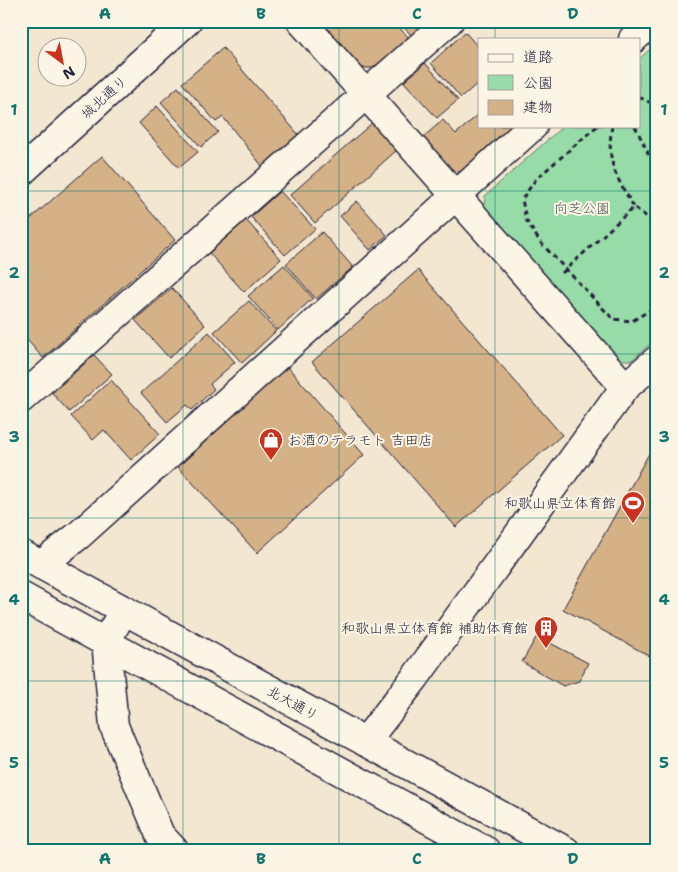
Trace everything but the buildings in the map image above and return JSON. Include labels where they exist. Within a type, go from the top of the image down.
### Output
[{"type":"street","name":"城北通り","points":[[21,172],[187,21]]},
{"type":"street","points":[[301,21],[625,387]]},
{"type":"street","points":[[21,399],[449,21]]},
{"type":"street","points":[[634,38],[653,21]]},
{"type":"street","points":[[31,559],[79,535],[455,194],[531,128]]},
{"type":"street","points":[[365,742],[414,679],[625,387],[657,360]]},
{"type":"street","name":"北大通り","points":[[31,559],[558,849]]},
{"type":"street","points":[[21,596],[486,851]]},
{"type":"street","points":[[124,610],[106,641],[114,726],[160,835],[175,851]]},
{"type":"path","points":[[640,98],[656,107]]},
{"type":"path","points":[[595,128],[536,179],[522,198],[526,220],[540,242],[568,268],[613,319],[632,321],[657,306]]},
{"type":"path","points":[[612,128],[609,148],[617,178],[634,207],[657,225]]},
{"type":"path","points":[[636,128],[650,157],[657,165]]},
{"type":"path","points":[[541,292],[634,207]]},
{"type":"green space","name":"向芝公園","points":[[657,43],[657,338],[632,360],[618,360],[484,210],[485,196],[561,128],[640,128],[640,58]]},
{"type":"place","name":"お酒のテラモト 吉田店","points":[[271,461]]},
{"type":"place","name":"和歌山県立体育館","points":[[633,524]]},
{"type":"place","name":"和歌山県立体育館 補助体育館","points":[[546,649]]}]
